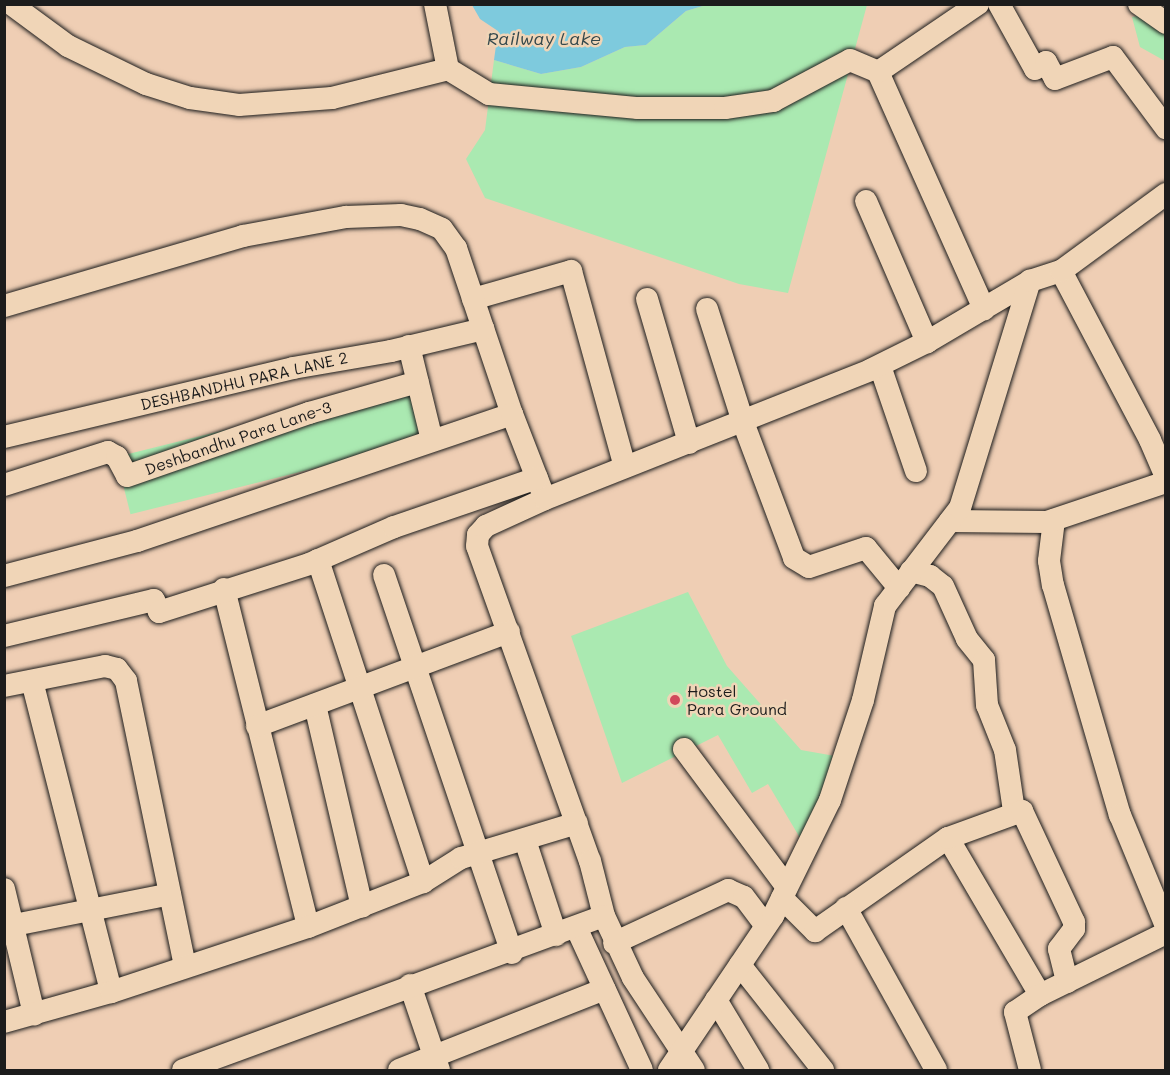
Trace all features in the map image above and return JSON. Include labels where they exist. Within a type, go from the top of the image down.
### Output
[{"type":"street","points":[[11,4],[68,46],[146,84],[190,98],[239,105],[332,98],[448,69],[489,94],[638,108],[725,108],[773,101],[850,60],[878,72],[984,309]]},
{"type":"street","points":[[435,4],[448,69]]},
{"type":"street","points":[[878,72],[978,4]]},
{"type":"street","points":[[999,4],[1035,69],[1046,62],[1055,79],[1113,57],[1166,128]]},
{"type":"street","points":[[1139,4],[1166,23]]},
{"type":"street","points":[[694,1071],[683,1049],[633,978],[614,943],[577,823],[477,546],[478,535],[486,526],[545,499],[880,366],[927,342],[1030,281],[1061,272],[1166,194]]},
{"type":"street","points":[[866,201],[927,342]]},
{"type":"street","points":[[4,306],[243,236],[346,217],[400,215],[441,229],[456,248],[512,414],[545,499]]},
{"type":"street","points":[[473,299],[571,271],[625,467]]},
{"type":"street","points":[[1061,272],[1145,430],[1166,477]]},
{"type":"street","points":[[669,1071],[766,926],[830,800],[863,700],[885,606],[960,508],[1030,281]]},
{"type":"street","points":[[647,299],[689,443]]},
{"type":"street","points":[[707,309],[743,422],[794,558],[800,565],[809,567],[866,548],[905,579],[930,576],[943,586],[967,639],[984,660],[987,705],[1005,750],[1014,812]]},
{"type":"street","name":"DESHBANDHU PARA LANE 2","points":[[4,437],[293,368],[483,329]]},
{"type":"street","points":[[409,346],[432,440]]},
{"type":"street","points":[[880,366],[916,471]]},
{"type":"street","name":"Deshbandhu Para Lane-3","points":[[4,485],[108,452],[117,457],[122,472],[128,476],[309,412],[418,381]]},
{"type":"street","points":[[4,576],[137,541],[512,414]]},
{"type":"street","points":[[4,636],[154,600],[159,612],[318,560],[394,527],[537,478]]},
{"type":"street","points":[[950,521],[1028,524],[1054,520],[1166,482]]},
{"type":"street","points":[[1054,520],[1049,561],[1053,585],[1120,815],[1166,926]]},
{"type":"street","points":[[318,560],[423,882]]},
{"type":"street","points":[[384,575],[512,953]]},
{"type":"street","points":[[224,589],[308,927]]},
{"type":"street","points":[[257,726],[508,632]]},
{"type":"street","points":[[4,686],[105,666],[117,669],[126,681],[185,966]]},
{"type":"street","points":[[32,681],[111,992]]},
{"type":"street","points":[[315,705],[362,907]]},
{"type":"street","points":[[684,749],[784,892],[815,931],[948,838],[1014,812],[1027,815],[1074,922],[1074,930],[1059,949],[1066,982]]},
{"type":"street","points":[[4,1022],[111,992],[308,927],[423,882],[449,864],[477,853],[577,823]]},
{"type":"street","points":[[948,838],[1040,995]]},
{"type":"street","points":[[525,840],[566,931],[605,988],[642,1071]]},
{"type":"street","points":[[4,889],[9,926],[34,1014]]},
{"type":"street","points":[[614,943],[728,890],[744,897],[766,926]]},
{"type":"street","points":[[9,926],[170,894]]},
{"type":"street","points":[[846,908],[936,1071]]},
{"type":"street","points":[[183,1071],[410,985],[512,953],[604,916]]},
{"type":"street","points":[[1030,1071],[1015,1011],[1040,995],[1166,933]]},
{"type":"street","points":[[740,965],[823,1071]]},
{"type":"street","points":[[410,985],[437,1064]]},
{"type":"street","points":[[399,1071],[437,1064],[605,988]]},
{"type":"street","points":[[716,1000],[758,1071]]},
{"type":"green space","points":[[706,5],[867,5],[788,293],[739,284],[485,198],[466,159],[485,130],[494,60],[541,74],[581,67],[625,47],[646,45],[686,11]]},
{"type":"green space","points":[[1165,10],[1165,61],[1140,47],[1132,17]]},
{"type":"green space","points":[[417,382],[431,439],[130,514],[116,457]]},
{"type":"green space","name":"Hostel Para Ground","points":[[688,592],[727,666],[801,750],[835,756],[806,848],[768,784],[752,793],[718,735],[622,783],[571,636]]},
{"type":"water","name":"Railway Lake","points":[[472,5],[706,5],[686,11],[646,45],[625,47],[581,67],[541,74],[494,60],[498,31],[480,19]]},
{"type":"place","name":"Hostel Para Ground","points":[[675,700]]}]
